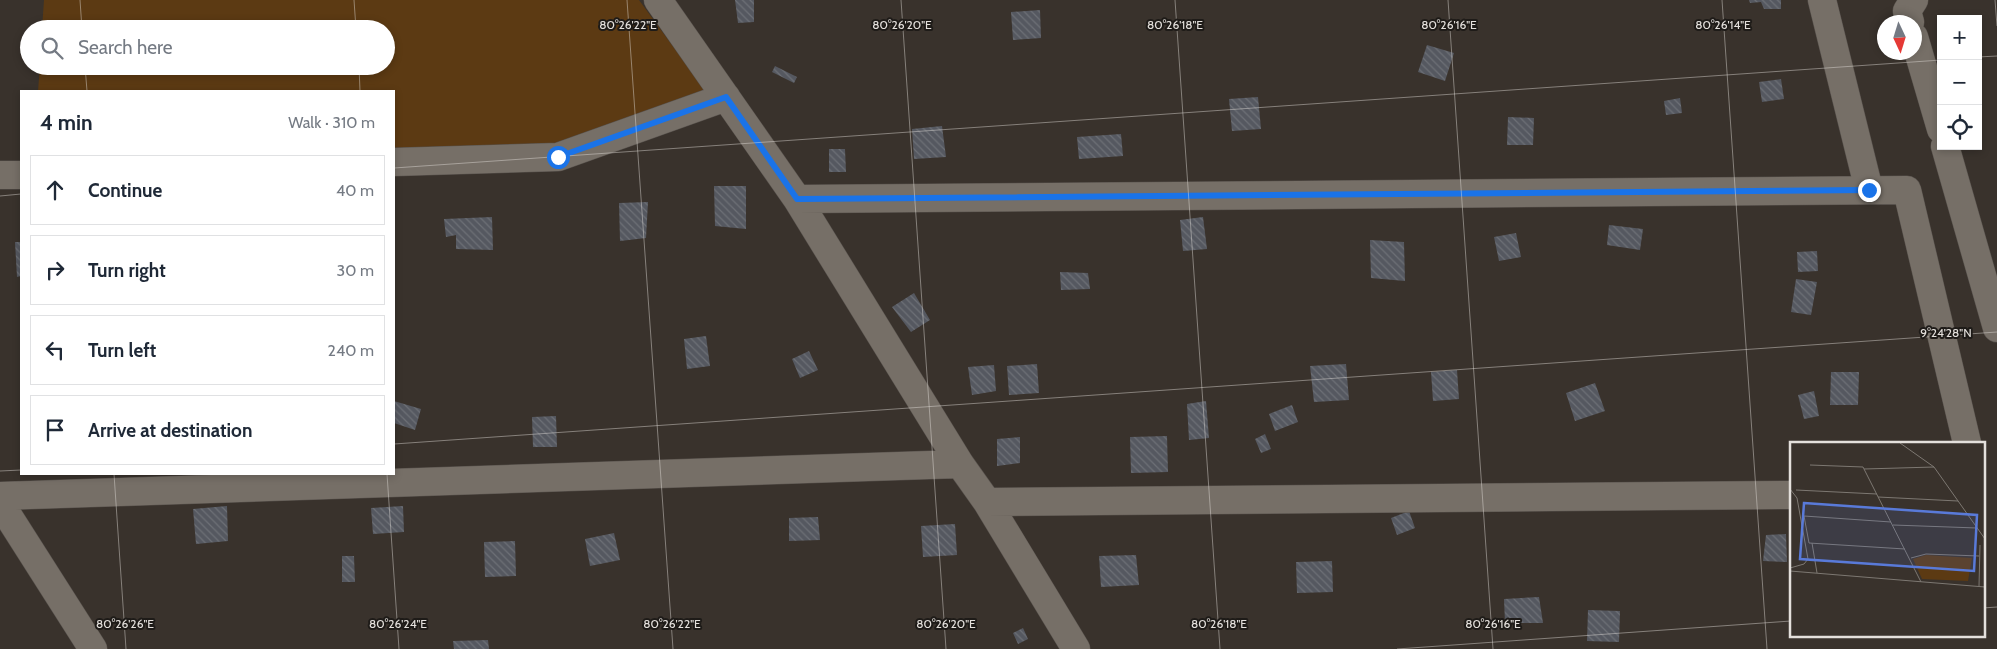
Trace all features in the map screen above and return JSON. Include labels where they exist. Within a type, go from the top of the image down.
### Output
[{"type":"street","points":[[658,0],[797,199],[960,464],[987,502],[1076,649]]},
{"type":"street","points":[[1822,0],[1869,190]]},
{"type":"street","points":[[1908,15],[1907,11],[1914,0]]},
{"type":"street","points":[[1921,60],[1937,116]]},
{"type":"street","points":[[395,162],[558,157],[726,97]]},
{"type":"street","points":[[1947,150],[1997,328]]},
{"type":"street","points":[[0,175],[20,175]]},
{"type":"street","points":[[797,199],[1907,190],[1967,442]]},
{"type":"street","points":[[0,496],[960,464]]},
{"type":"street","points":[[987,502],[1790,495]]},
{"type":"street","points":[[0,503],[93,649]]},
{"type":"shaded area","points":[[44,0],[639,0],[705,90],[558,146],[395,149],[395,90],[38,90],[39,75],[395,75],[395,20],[43,20]]},
{"type":"building","points":[[735,0],[754,0],[754,22],[738,23]]},
{"type":"building","points":[[1749,0],[1781,0],[1781,9],[1764,9],[1761,2],[1750,3]]},
{"type":"building","points":[[1040,10],[1041,38],[1013,40],[1011,12]]},
{"type":"building","points":[[1427,45],[1454,53],[1445,81],[1418,72]]},
{"type":"building","points":[[775,66],[797,77],[794,83],[772,72]]},
{"type":"building","points":[[1781,79],[1784,99],[1762,102],[1759,82]]},
{"type":"building","points":[[1258,97],[1261,129],[1232,131],[1229,99]]},
{"type":"building","points":[[1680,98],[1682,113],[1666,115],[1664,101]]},
{"type":"building","points":[[1508,117],[1534,118],[1533,145],[1507,145]]},
{"type":"building","points":[[942,126],[946,157],[914,159],[912,129]]},
{"type":"building","points":[[1121,134],[1123,156],[1079,159],[1077,137]]},
{"type":"building","points":[[829,149],[845,149],[846,172],[829,172]]},
{"type":"building","points":[[714,186],[746,186],[746,229],[715,226]]},
{"type":"building","points":[[648,202],[646,238],[620,241],[619,203]]},
{"type":"building","points":[[492,217],[493,250],[456,249],[456,235],[446,237],[444,219]]},
{"type":"building","points":[[1203,217],[1207,249],[1183,251],[1180,220]]},
{"type":"building","points":[[1609,225],[1643,229],[1640,250],[1607,245]]},
{"type":"building","points":[[1516,233],[1521,257],[1499,261],[1494,237]]},
{"type":"building","points":[[1370,240],[1404,242],[1405,281],[1371,278]]},
{"type":"building","points":[[15,242],[20,242],[20,276],[17,277]]},
{"type":"building","points":[[1817,251],[1818,271],[1798,272],[1797,252]]},
{"type":"building","points":[[1060,272],[1088,273],[1090,289],[1061,290]]},
{"type":"building","points":[[1796,279],[1817,282],[1811,315],[1791,312]]},
{"type":"building","points":[[914,293],[930,320],[911,332],[892,307]]},
{"type":"building","points":[[706,336],[710,366],[687,369],[684,339]]},
{"type":"building","points":[[809,351],[818,370],[800,378],[792,359]]},
{"type":"building","points":[[1037,364],[1039,393],[1009,395],[1007,366]]},
{"type":"building","points":[[1346,364],[1349,400],[1314,402],[1310,366]]},
{"type":"building","points":[[994,365],[996,391],[972,395],[968,367]]},
{"type":"building","points":[[1457,370],[1459,399],[1433,401],[1431,372]]},
{"type":"building","points":[[1831,372],[1859,372],[1858,405],[1830,405]]},
{"type":"building","points":[[1595,383],[1605,411],[1575,421],[1566,393]]},
{"type":"building","points":[[1814,391],[1819,416],[1804,419],[1798,395]]},
{"type":"building","points":[[395,401],[421,409],[415,430],[395,423]]},
{"type":"building","points":[[1206,401],[1209,438],[1189,440],[1187,404]]},
{"type":"building","points":[[1292,405],[1298,422],[1275,431],[1269,414]]},
{"type":"building","points":[[556,416],[557,447],[533,447],[532,417]]},
{"type":"building","points":[[1265,434],[1271,449],[1261,453],[1255,439]]},
{"type":"building","points":[[1167,436],[1168,472],[1131,473],[1130,437]]},
{"type":"building","points":[[1020,437],[1020,463],[997,466],[997,439]]},
{"type":"building","points":[[227,506],[228,541],[196,544],[193,509]]},
{"type":"building","points":[[403,506],[404,532],[373,534],[371,508]]},
{"type":"building","points":[[1409,511],[1415,528],[1397,535],[1391,518]]},
{"type":"building","points":[[818,517],[820,540],[789,541],[789,518]]},
{"type":"building","points":[[955,524],[957,555],[923,557],[921,526]]},
{"type":"building","points":[[614,533],[620,560],[590,566],[585,539]]},
{"type":"building","points":[[1786,534],[1787,562],[1763,561],[1766,535]]},
{"type":"building","points":[[515,541],[516,576],[485,577],[484,542]]},
{"type":"building","points":[[1136,555],[1139,585],[1101,587],[1099,556]]},
{"type":"building","points":[[342,556],[354,556],[355,582],[342,582]]},
{"type":"building","points":[[1332,561],[1333,592],[1297,593],[1296,562]]},
{"type":"building","points":[[1539,597],[1543,623],[1505,623],[1504,599]]},
{"type":"building","points":[[1588,610],[1620,611],[1619,642],[1587,641]]},
{"type":"building","points":[[1023,628],[1028,639],[1018,644],[1013,633]]},
{"type":"building","points":[[488,640],[489,649],[454,649],[453,641]]},
{"type":"route","points":[[558,157],[726,97],[797,199],[1869,190]]}]
